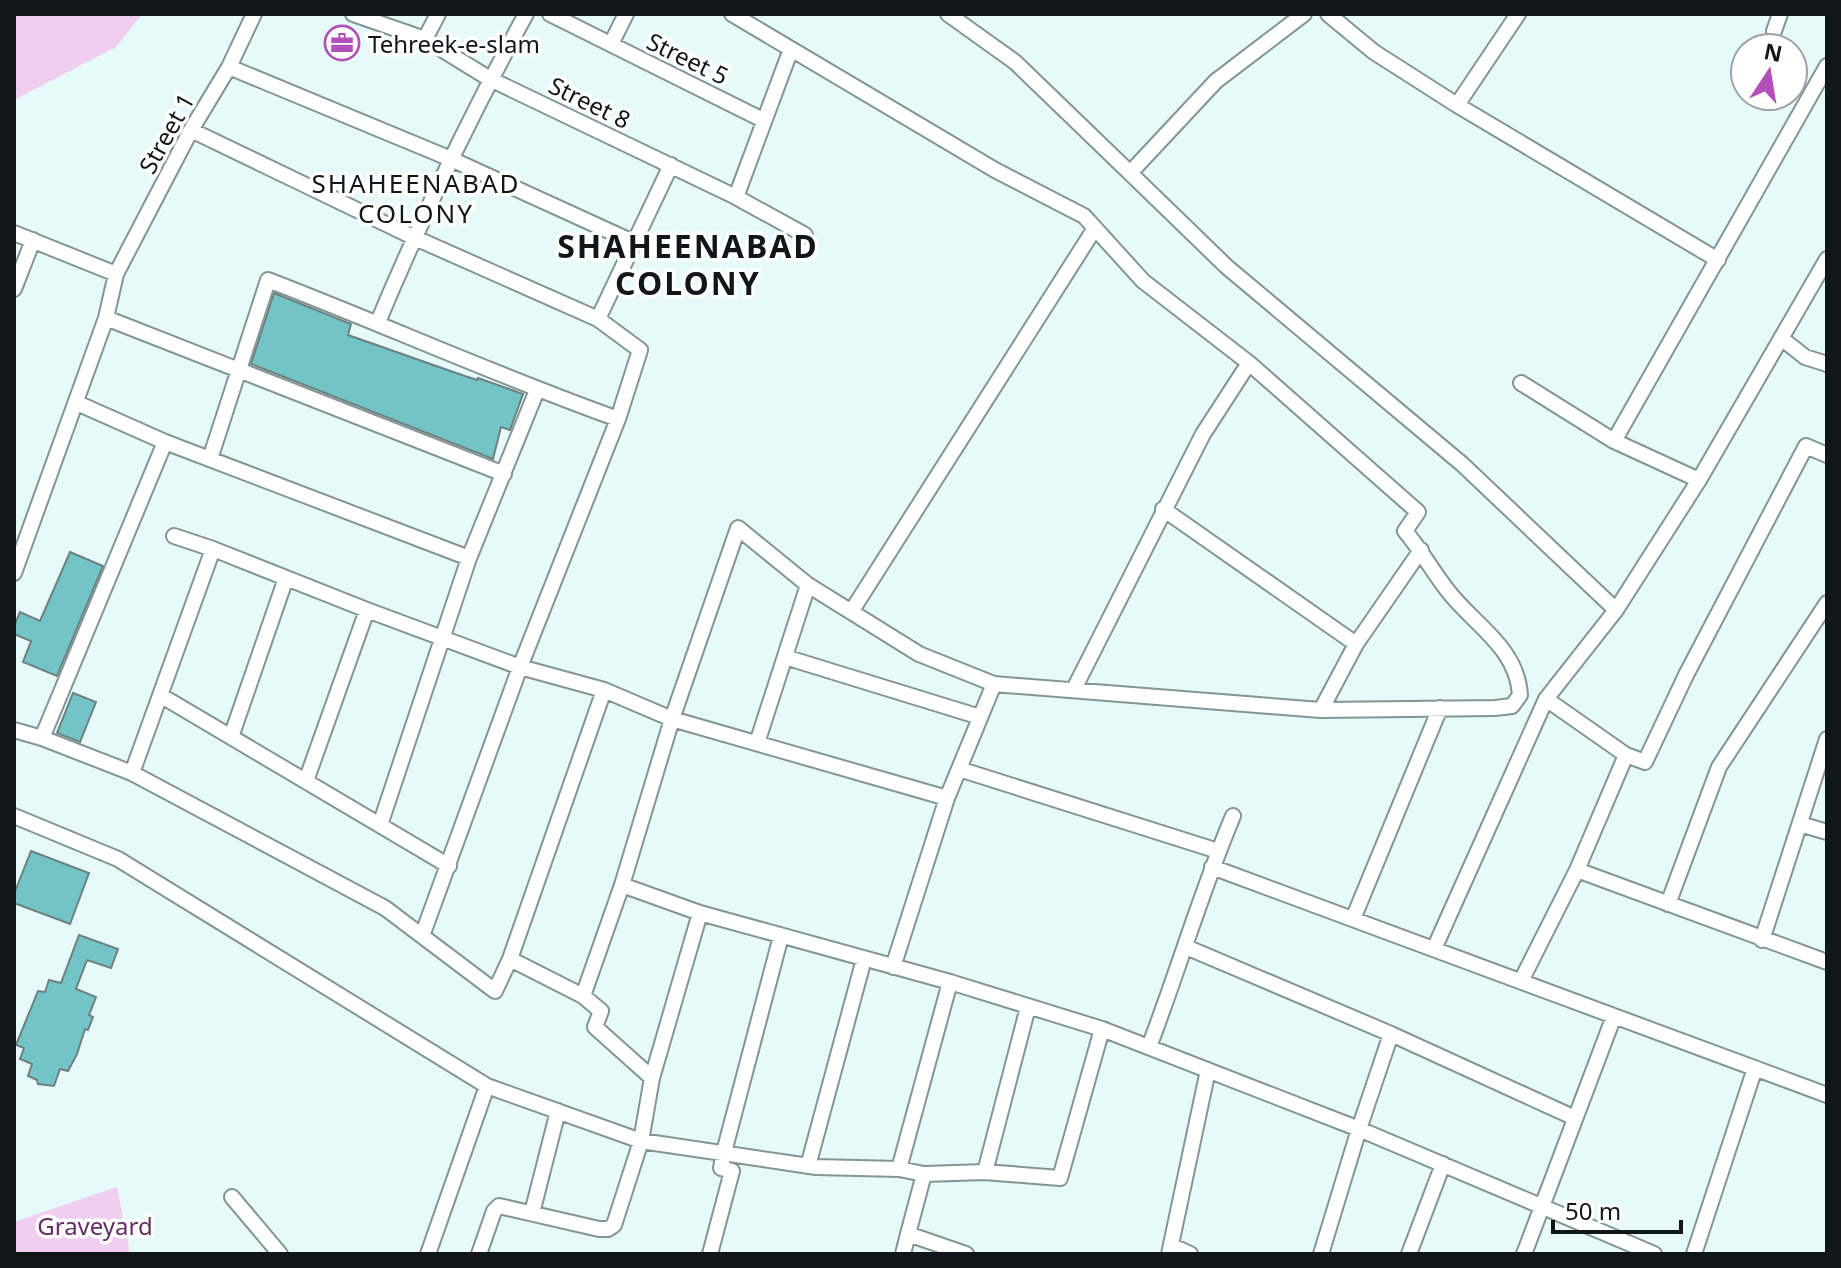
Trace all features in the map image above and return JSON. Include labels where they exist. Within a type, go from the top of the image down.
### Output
[{"type":"street","name":"Street 1","points":[[14,573],[106,318],[116,274],[191,130],[229,67],[254,14]]},
{"type":"street","name":"Street 8","points":[[353,14],[425,39],[490,79],[736,197],[805,235]]},
{"type":"street","points":[[425,39],[438,14]]},
{"type":"street","points":[[378,322],[413,237],[490,79],[526,14]]},
{"type":"street","name":"Street 5","points":[[550,14],[763,120]]},
{"type":"street","points":[[611,44],[626,14]]},
{"type":"street","points":[[583,996],[622,885],[672,719],[738,528],[808,585],[919,654],[994,684],[1321,710],[1512,706],[1520,695],[1520,684],[1497,640],[1449,593],[1405,531],[1418,512],[1249,363],[1143,281],[1084,216],[995,170],[732,14]]},
{"type":"street","points":[[948,14],[1015,62],[1227,267],[1462,464],[1616,610]]},
{"type":"street","points":[[1130,173],[1216,81],[1304,14]]},
{"type":"street","points":[[1328,14],[1374,52],[1457,105],[1718,260]]},
{"type":"street","points":[[1457,105],[1518,14]]},
{"type":"street","points":[[1774,31],[1780,14]]},
{"type":"street","points":[[736,197],[791,49]]},
{"type":"street","points":[[1614,441],[1827,66]]},
{"type":"street","points":[[229,67],[451,159],[633,242]]},
{"type":"street","points":[[191,130],[413,237],[598,319],[640,350],[618,419],[520,667],[422,936]]},
{"type":"street","points":[[598,319],[671,165]]},
{"type":"street","points":[[851,612],[1095,228]]},
{"type":"street","points":[[14,233],[116,274]]},
{"type":"street","points":[[14,289],[33,240]]},
{"type":"street","points":[[1434,949],[1546,699],[1616,610],[1699,480],[1827,259]]},
{"type":"street","points":[[210,459],[268,280],[378,322],[537,390],[618,419]]},
{"type":"street","points":[[106,318],[504,474]]},
{"type":"street","points":[[1781,338],[1805,357],[1827,364]]},
{"type":"street","points":[[1074,689],[1203,434],[1249,363]]},
{"type":"street","points":[[1521,383],[1614,441],[1699,480]]},
{"type":"street","points":[[380,825],[469,558],[537,390]]},
{"type":"street","points":[[77,403],[165,442],[469,558]]},
{"type":"street","points":[[42,738],[165,442]]},
{"type":"street","points":[[1546,699],[1626,755],[1645,762],[1686,675],[1806,446],[1827,455]]},
{"type":"street","points":[[1163,509],[1356,644]]},
{"type":"street","points":[[174,536],[520,667],[604,690],[672,719],[947,798]]},
{"type":"street","points":[[132,773],[213,549]]},
{"type":"street","points":[[1321,710],[1356,644],[1421,550]]},
{"type":"street","points":[[231,737],[286,578]]},
{"type":"street","points":[[757,743],[808,585]]},
{"type":"street","points":[[1668,904],[1719,767],[1827,603]]},
{"type":"street","points":[[306,781],[367,610]]},
{"type":"street","points":[[785,657],[980,717]]},
{"type":"street","points":[[893,967],[947,798],[994,684]]},
{"type":"street","points":[[14,730],[132,773],[385,908],[495,991],[510,959],[604,690]]},
{"type":"street","points":[[160,695],[449,866]]},
{"type":"street","points":[[1353,919],[1440,708]]},
{"type":"street","points":[[1762,940],[1827,739]]},
{"type":"street","points":[[1521,981],[1577,870],[1626,755]]},
{"type":"street","points":[[959,769],[1218,851]]},
{"type":"street","points":[[14,816],[118,859],[487,1086],[641,1141],[808,1166],[899,1169],[924,1174],[985,1172],[1060,1178],[1102,1029]]},
{"type":"street","points":[[1149,1047],[1233,816]]},
{"type":"street","points":[[1800,824],[1827,832]]},
{"type":"street","points":[[1212,867],[1827,1095]]},
{"type":"street","points":[[1577,870],[1827,962]]},
{"type":"street","points":[[622,885],[700,913],[950,982],[1102,1029],[1541,1204],[1618,1247],[1654,1254]]},
{"type":"street","points":[[479,1254],[494,1211],[499,1206],[599,1229],[614,1225],[641,1141],[652,1078],[700,913]]},
{"type":"street","points":[[710,1254],[732,1171],[721,1168],[724,1152],[781,936]]},
{"type":"street","points":[[1186,947],[1391,1034],[1575,1118]]},
{"type":"street","points":[[510,959],[583,996],[601,1011],[595,1027],[652,1078]]},
{"type":"street","points":[[808,1166],[864,959]]},
{"type":"street","points":[[899,1169],[950,982]]},
{"type":"street","points":[[985,1172],[1028,1007]]},
{"type":"street","points":[[1524,1254],[1614,1016]]},
{"type":"street","points":[[1321,1254],[1391,1034]]},
{"type":"street","points":[[1694,1254],[1755,1068]]},
{"type":"street","points":[[1190,1254],[1171,1250],[1208,1070]]},
{"type":"street","points":[[428,1254],[487,1086]]},
{"type":"street","points":[[532,1213],[558,1111]]},
{"type":"street","points":[[1409,1254],[1443,1164]]},
{"type":"street","points":[[903,1254],[924,1174]]},
{"type":"street","points":[[232,1197],[280,1254]]},
{"type":"street","points":[[908,1234],[966,1254]]},
{"type":"green space","points":[[14,14],[142,14],[116,47],[14,100]]},
{"type":"green space","name":"Graveyard","points":[[117,1187],[130,1254],[14,1254],[14,1222]]},
{"type":"building","points":[[274,293],[351,324],[348,335],[523,394],[510,430],[501,427],[493,459],[251,364]]},
{"type":"building","points":[[70,552],[103,566],[57,676],[23,662],[31,641],[14,634],[14,626],[20,612],[40,621]]},
{"type":"building","points":[[73,693],[96,702],[80,742],[57,733]]},
{"type":"building","points":[[31,851],[89,873],[70,924],[14,903],[14,894]]},
{"type":"building","points":[[79,935],[118,949],[111,968],[87,960],[76,989],[96,997],[89,1015],[93,1017],[88,1030],[85,1029],[68,1071],[60,1069],[54,1086],[38,1084],[37,1080],[28,1076],[32,1064],[20,1059],[24,1048],[16,1045],[38,991],[45,992],[49,980],[61,983]]},
{"type":"place","name":"Tehreek-e-slam","points":[[342,43]]},
{"type":"district","name":"SHAHEENABAD COLONY","points":[[416,198]]},
{"type":"district","name":"SHAHEENABAD COLONY","points":[[688,264]]}]
